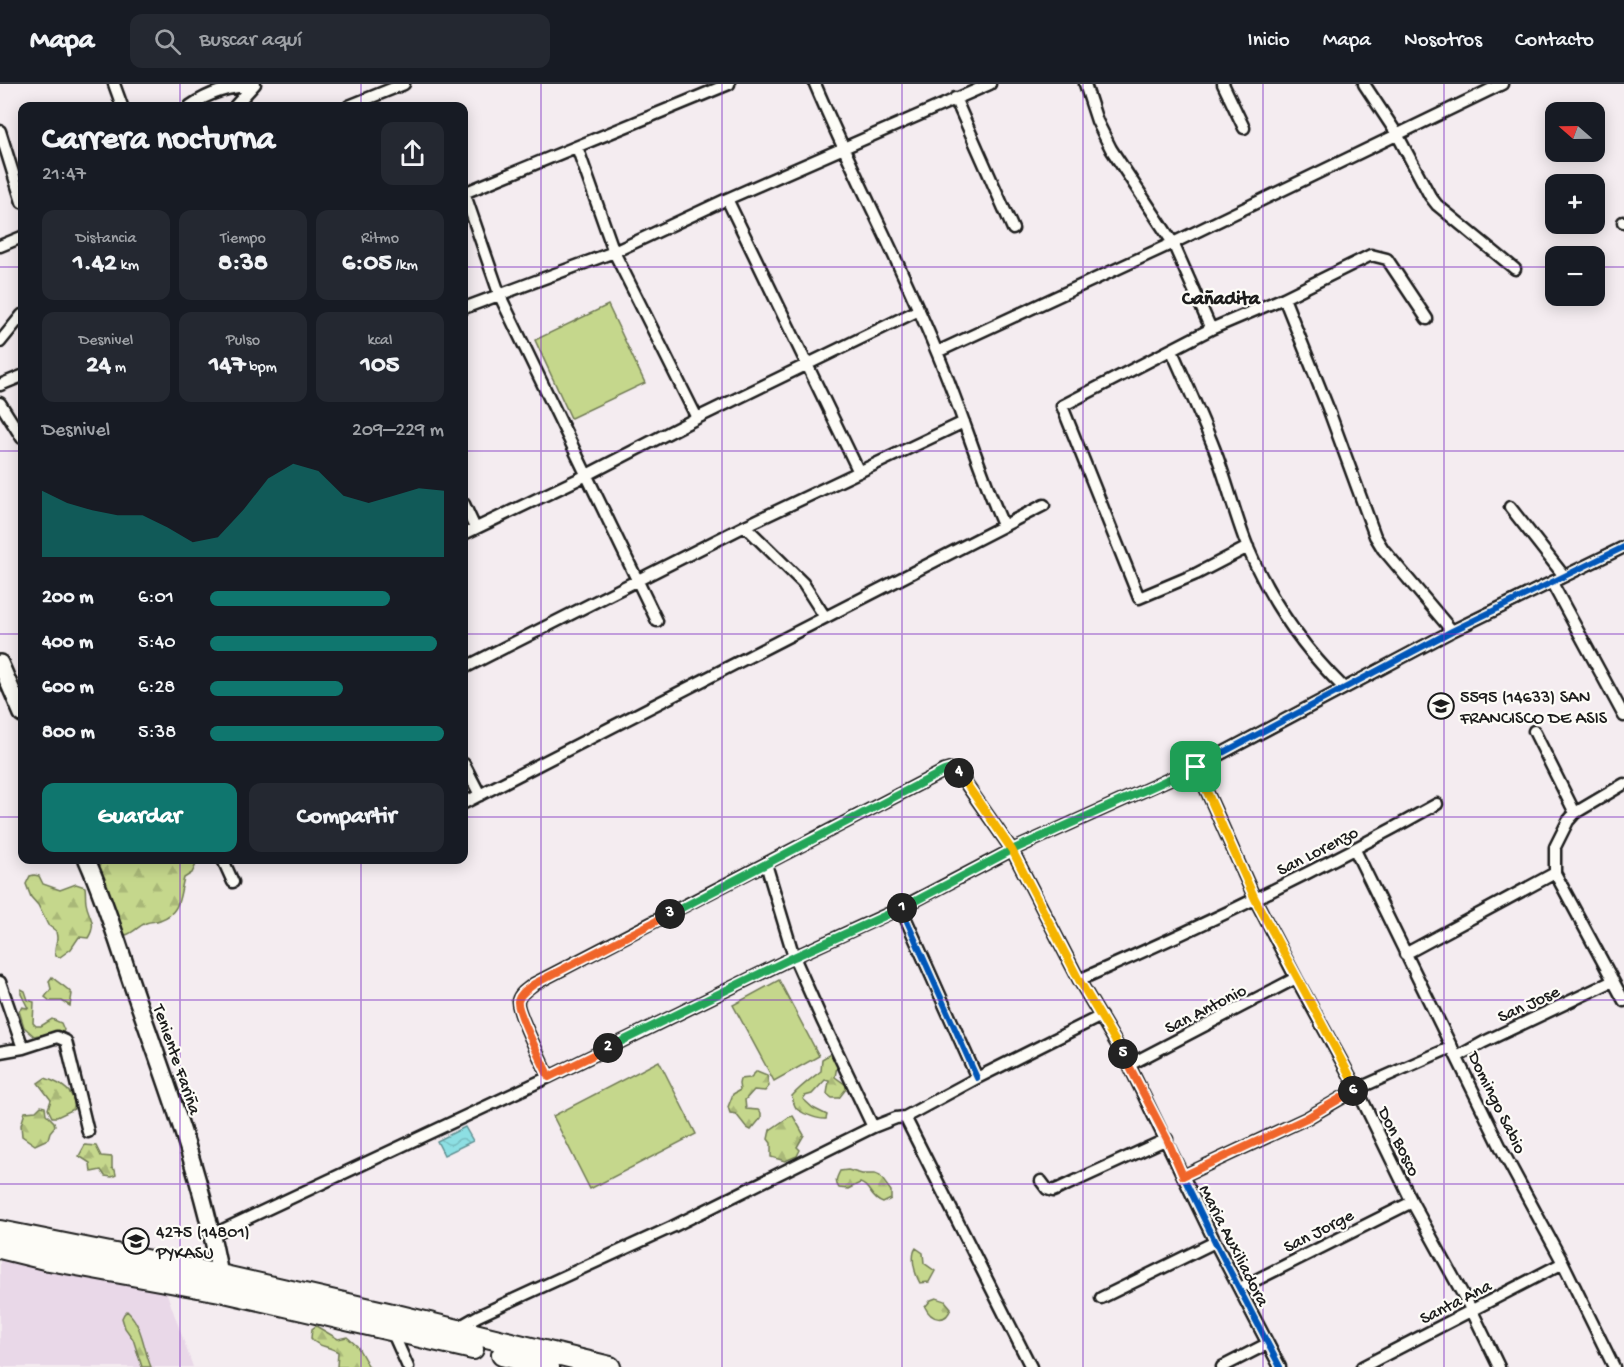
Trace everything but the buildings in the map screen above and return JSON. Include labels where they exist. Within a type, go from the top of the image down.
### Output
[{"type":"highway","points":[[0,1231],[220,1283],[391,1329],[549,1367]]},
{"type":"highway","points":[[0,1248],[49,1260],[220,1283],[454,1330],[610,1367]]},
{"type":"street","points":[[114,84],[121,102]]},
{"type":"street","points":[[359,102],[404,84]]},
{"type":"street","points":[[468,191],[729,84]]},
{"type":"street","points":[[815,84],[842,148],[937,352],[1003,525]]},
{"type":"street","points":[[468,307],[614,252],[727,199],[990,84]]},
{"type":"street","points":[[1086,84],[1097,121],[1111,149],[1173,243],[1211,329]]},
{"type":"street","points":[[1223,84],[1244,128]]},
{"type":"street","points":[[1364,84],[1397,134],[1437,205],[1515,270]]},
{"type":"street","points":[[937,352],[1173,243],[1502,84]]},
{"type":"street","points":[[196,102],[216,88],[255,85]]},
{"type":"street","points":[[239,102],[255,85]]},
{"type":"street","points":[[955,98],[1013,229]]},
{"type":"street","points":[[0,132],[18,189]]},
{"type":"street","points":[[577,147],[614,252],[697,418]]},
{"type":"street","points":[[727,199],[859,472]]},
{"type":"street","points":[[468,204],[500,296],[657,621]]},
{"type":"street","points":[[0,246],[18,239]]},
{"type":"street","points":[[1248,547],[1196,574],[1139,598],[1062,406],[1211,329],[1284,298],[1371,255],[1379,255],[1387,259],[1427,319]]},
{"type":"street","points":[[1284,298],[1328,408],[1375,536],[1383,549],[1452,631]]},
{"type":"street","points":[[468,532],[919,310]]},
{"type":"street","points":[[0,342],[18,320]]},
{"type":"street","points":[[1172,351],[1215,449],[1248,547],[1265,584],[1297,634],[1324,669],[1344,688]]},
{"type":"street","points":[[0,385],[18,378]]},
{"type":"street","points":[[0,403],[18,432]]},
{"type":"street","points":[[468,666],[745,526],[964,422]]},
{"type":"street","points":[[468,801],[1044,505]]},
{"type":"street","points":[[1510,507],[1564,576]]},
{"type":"street","points":[[468,512],[476,528]]},
{"type":"street","points":[[745,526],[803,583],[825,617]]},
{"type":"street","points":[[212,1235],[901,908],[1012,850],[1196,767],[1452,631],[1624,547]]},
{"type":"street","points":[[1552,583],[1624,716]]},
{"type":"street","points":[[0,663],[18,705]]},
{"type":"street","points":[[1534,731],[1575,813]]},
{"type":"street","name":"Don Bosco","points":[[1196,767],[1255,899],[1357,1089],[1412,1202],[1472,1311],[1499,1367]]},
{"type":"street","name":"Maria Auxiliadora","points":[[766,864],[951,769],[957,771],[1012,850],[1079,980],[1129,1065],[1167,1139],[1215,1242],[1280,1367]]},
{"type":"street","points":[[468,772],[480,795]]},
{"type":"street","points":[[1624,784],[1575,813],[1562,830],[1555,847],[1555,873],[1624,1001]]},
{"type":"street","name":"San Lorenzo","points":[[1079,980],[1174,938],[1355,850],[1437,804]]},
{"type":"street","name":"Domingo Sabio","points":[[1355,850],[1504,1154],[1563,1263],[1614,1367]]},
{"type":"street","name":"Teniente Fariña","points":[[89,864],[120,947],[168,1088],[212,1235],[220,1283]]},
{"type":"street","points":[[225,864],[233,882]]},
{"type":"street","points":[[549,1077],[532,1037],[518,1012],[521,993],[534,984],[766,864],[794,957],[873,1127]]},
{"type":"street","points":[[1406,954],[1555,873]]},
{"type":"street","points":[[901,908],[978,1078]]},
{"type":"street","name":"San Antonio","points":[[1129,1065],[1296,978]]},
{"type":"street","name":"San Jose","points":[[1183,1176],[1307,1118],[1357,1089],[1455,1052],[1613,981]]},
{"type":"street","points":[[0,982],[23,1048]]},
{"type":"street","points":[[454,1330],[478,1316],[672,1227],[873,1127],[904,1117],[1101,1016]]},
{"type":"street","points":[[0,1052],[23,1048],[57,1037],[66,1041],[88,1132]]},
{"type":"street","points":[[904,1117],[1031,1367]]},
{"type":"street","points":[[1041,1181],[1047,1190],[1053,1191],[1167,1139]]},
{"type":"street","name":"San Jorge","points":[[1240,1288],[1412,1202]]},
{"type":"street","points":[[1101,1298],[1215,1242]]},
{"type":"street","name":"Santa Ana","points":[[1362,1367],[1563,1263]]},
{"type":"street","points":[[391,1329],[408,1367]]},
{"type":"street","points":[[1222,1367],[1267,1344]]},
{"type":"shaded area","points":[[0,1256],[166,1291],[193,1367],[0,1367]]},
{"type":"green space","points":[[608,305],[645,383],[571,418],[535,340]]},
{"type":"green space","points":[[98,864],[196,864],[192,873],[184,878],[178,903],[172,913],[160,920],[143,924],[126,935],[119,929],[99,879]]},
{"type":"green space","points":[[30,876],[39,876],[43,884],[60,890],[76,884],[85,887],[86,903],[92,924],[91,932],[88,938],[79,937],[71,949],[60,957],[55,953],[56,931],[48,925],[26,884]]},
{"type":"green space","points":[[52,977],[72,994],[70,1006],[62,1001],[50,1001],[45,997],[51,989],[49,981]]},
{"type":"green space","points":[[779,980],[819,1056],[774,1081],[733,1005]]},
{"type":"green space","points":[[21,989],[25,991],[28,1000],[34,1002],[33,1023],[41,1026],[52,1019],[61,1023],[63,1032],[34,1036],[24,1027],[19,1011],[22,1007],[28,1008]]},
{"type":"green space","points":[[832,1053],[836,1054],[838,1061],[835,1077],[846,1085],[846,1089],[839,1098],[832,1098],[827,1094],[829,1081],[825,1080],[812,1094],[803,1099],[813,1108],[827,1115],[826,1119],[820,1119],[798,1110],[792,1096],[821,1071],[822,1059]]},
{"type":"green space","points":[[659,1061],[696,1134],[590,1189],[553,1116]]},
{"type":"green space","points":[[757,1071],[767,1075],[769,1086],[765,1091],[754,1090],[745,1100],[746,1109],[758,1110],[761,1113],[761,1118],[751,1130],[736,1114],[730,1113],[728,1107],[733,1094],[740,1090],[740,1079],[750,1078]]},
{"type":"green space","points":[[45,1078],[62,1086],[70,1093],[74,1109],[52,1117],[48,1109],[51,1100],[38,1083]]},
{"type":"green space","points":[[41,1106],[45,1107],[46,1114],[55,1126],[48,1139],[35,1145],[22,1136],[21,1125],[25,1112],[36,1111]]},
{"type":"green space","points":[[793,1116],[804,1135],[797,1147],[800,1150],[797,1156],[785,1161],[771,1157],[771,1143],[768,1139],[770,1130]]},
{"type":"green space","points":[[85,1145],[96,1146],[101,1156],[112,1157],[112,1168],[116,1175],[105,1176],[101,1170],[91,1172],[90,1163],[79,1156]]},
{"type":"green space","points":[[848,1170],[880,1176],[891,1191],[891,1199],[883,1203],[878,1201],[860,1183],[848,1189],[839,1188],[836,1182],[840,1171]]},
{"type":"green space","points":[[916,1248],[923,1253],[924,1263],[935,1271],[929,1282],[920,1283],[916,1275],[913,1260]]},
{"type":"green space","points":[[936,1298],[945,1301],[951,1308],[949,1313],[942,1318],[931,1315],[925,1307]]},
{"type":"green space","points":[[127,1311],[140,1330],[151,1367],[142,1367],[133,1339],[125,1328],[122,1318]]},
{"type":"green space","points":[[316,1326],[338,1339],[347,1337],[357,1346],[369,1367],[337,1367],[338,1352],[316,1343],[311,1338],[312,1329]]},
{"type":"water","points":[[465,1127],[473,1141],[444,1155],[437,1141]]},
{"type":"cycle path","points":[[977,1078],[901,908],[1012,850],[1196,767],[1452,631],[1624,547]]},
{"type":"cycle path","points":[[549,1077],[525,1026],[519,1006],[518,1001],[524,991],[944,771],[951,769],[957,771],[1012,850],[1079,980],[1129,1065],[1215,1242],[1280,1367]]},
{"type":"place","name":"5595 (14633) SAN FRANCISCO DE ASIS","points":[[1441,706]]},
{"type":"place","name":"4275 (14801) PYKASU","points":[[136,1241]]},
{"type":"district","name":"Cañadita","points":[[1221,297]]},
{"type":"route","points":[[1196,767],[1012,850],[901,908],[794,957],[549,1077],[532,1037],[518,1012],[521,993],[534,984],[951,769],[957,771],[1012,850],[1079,980],[1129,1065],[1183,1176],[1307,1118],[1357,1089],[1255,899],[1196,767]]}]
